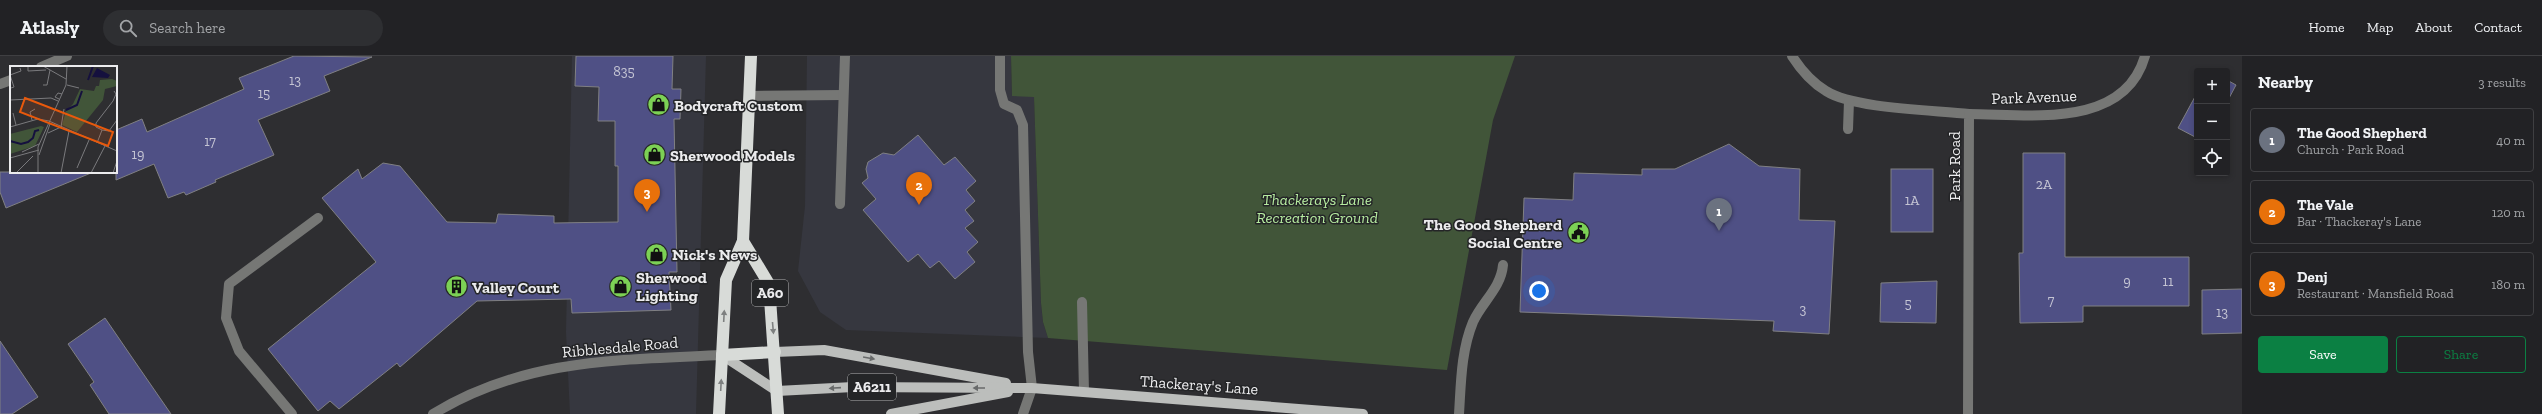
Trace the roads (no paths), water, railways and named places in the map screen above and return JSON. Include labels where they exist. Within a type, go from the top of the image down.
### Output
[{"type":"highway","name":"A60","points":[[719,414],[726,280],[743,241],[751,56]]},
{"type":"highway","name":"A60","points":[[743,241],[769,284],[775,352],[778,414]]},
{"type":"highway","points":[[722,355],[775,352]]},
{"type":"main road","name":"Thackeray's Lane","points":[[775,352],[824,350],[1032,388]]},
{"type":"main road","points":[[722,355],[777,391]]},
{"type":"main road","name":"Thackeray's Lane","points":[[777,391],[853,387],[1032,388],[1258,409],[1363,414]]},
{"type":"main road","name":"Thackeray's Lane","points":[[890,414],[1032,388]]},
{"type":"street","points":[[43,66],[67,56]]},
{"type":"street","points":[[840,204],[845,56]]},
{"type":"street","points":[[1000,56],[1000,90],[1004,104],[1017,110],[1023,125],[1028,352],[1032,388],[1023,414]]},
{"type":"street","name":"Park Road","points":[[1792,56],[1804,73],[1826,91],[1849,101],[1969,114],[1968,414]]},
{"type":"street","name":"Park Avenue","points":[[1969,114],[2062,114],[2100,106],[2127,89],[2136,77],[2145,56]]},
{"type":"street","points":[[0,84],[10,80]]},
{"type":"street","points":[[749,96],[844,95]]},
{"type":"street","points":[[1848,129],[1849,101]]},
{"type":"street","points":[[292,414],[239,351],[226,318],[229,284],[318,218]]},
{"type":"street","points":[[1459,414],[1462,361],[1467,340],[1473,322],[1499,283],[1503,265]]},
{"type":"street","points":[[1082,302],[1084,392]]},
{"type":"street","name":"Ribblesdale Road","points":[[433,414],[453,402],[494,384],[536,371],[578,363],[722,355]]},
{"type":"place","name":"Bodycraft Custom","points":[[659,105]]},
{"type":"place","name":"Sherwood Models","points":[[655,155]]},
{"type":"place","name":"The Vale","points":[[919,205]]},
{"type":"place","name":"Denj","points":[[647,212]]},
{"type":"place","name":"The Good Shepherd","points":[[1719,231]]},
{"type":"place","name":"The Good Shepherd Social Centre","points":[[1578,233]]},
{"type":"place","name":"Nick's News","points":[[657,254]]},
{"type":"place","name":"Sherwood Lighting","points":[[621,286]]},
{"type":"place","name":"Valley Court","points":[[456,287]]},
{"type":"park label","name":"Thackerays Lane Recreation Ground","points":[[1317,208]]}]
